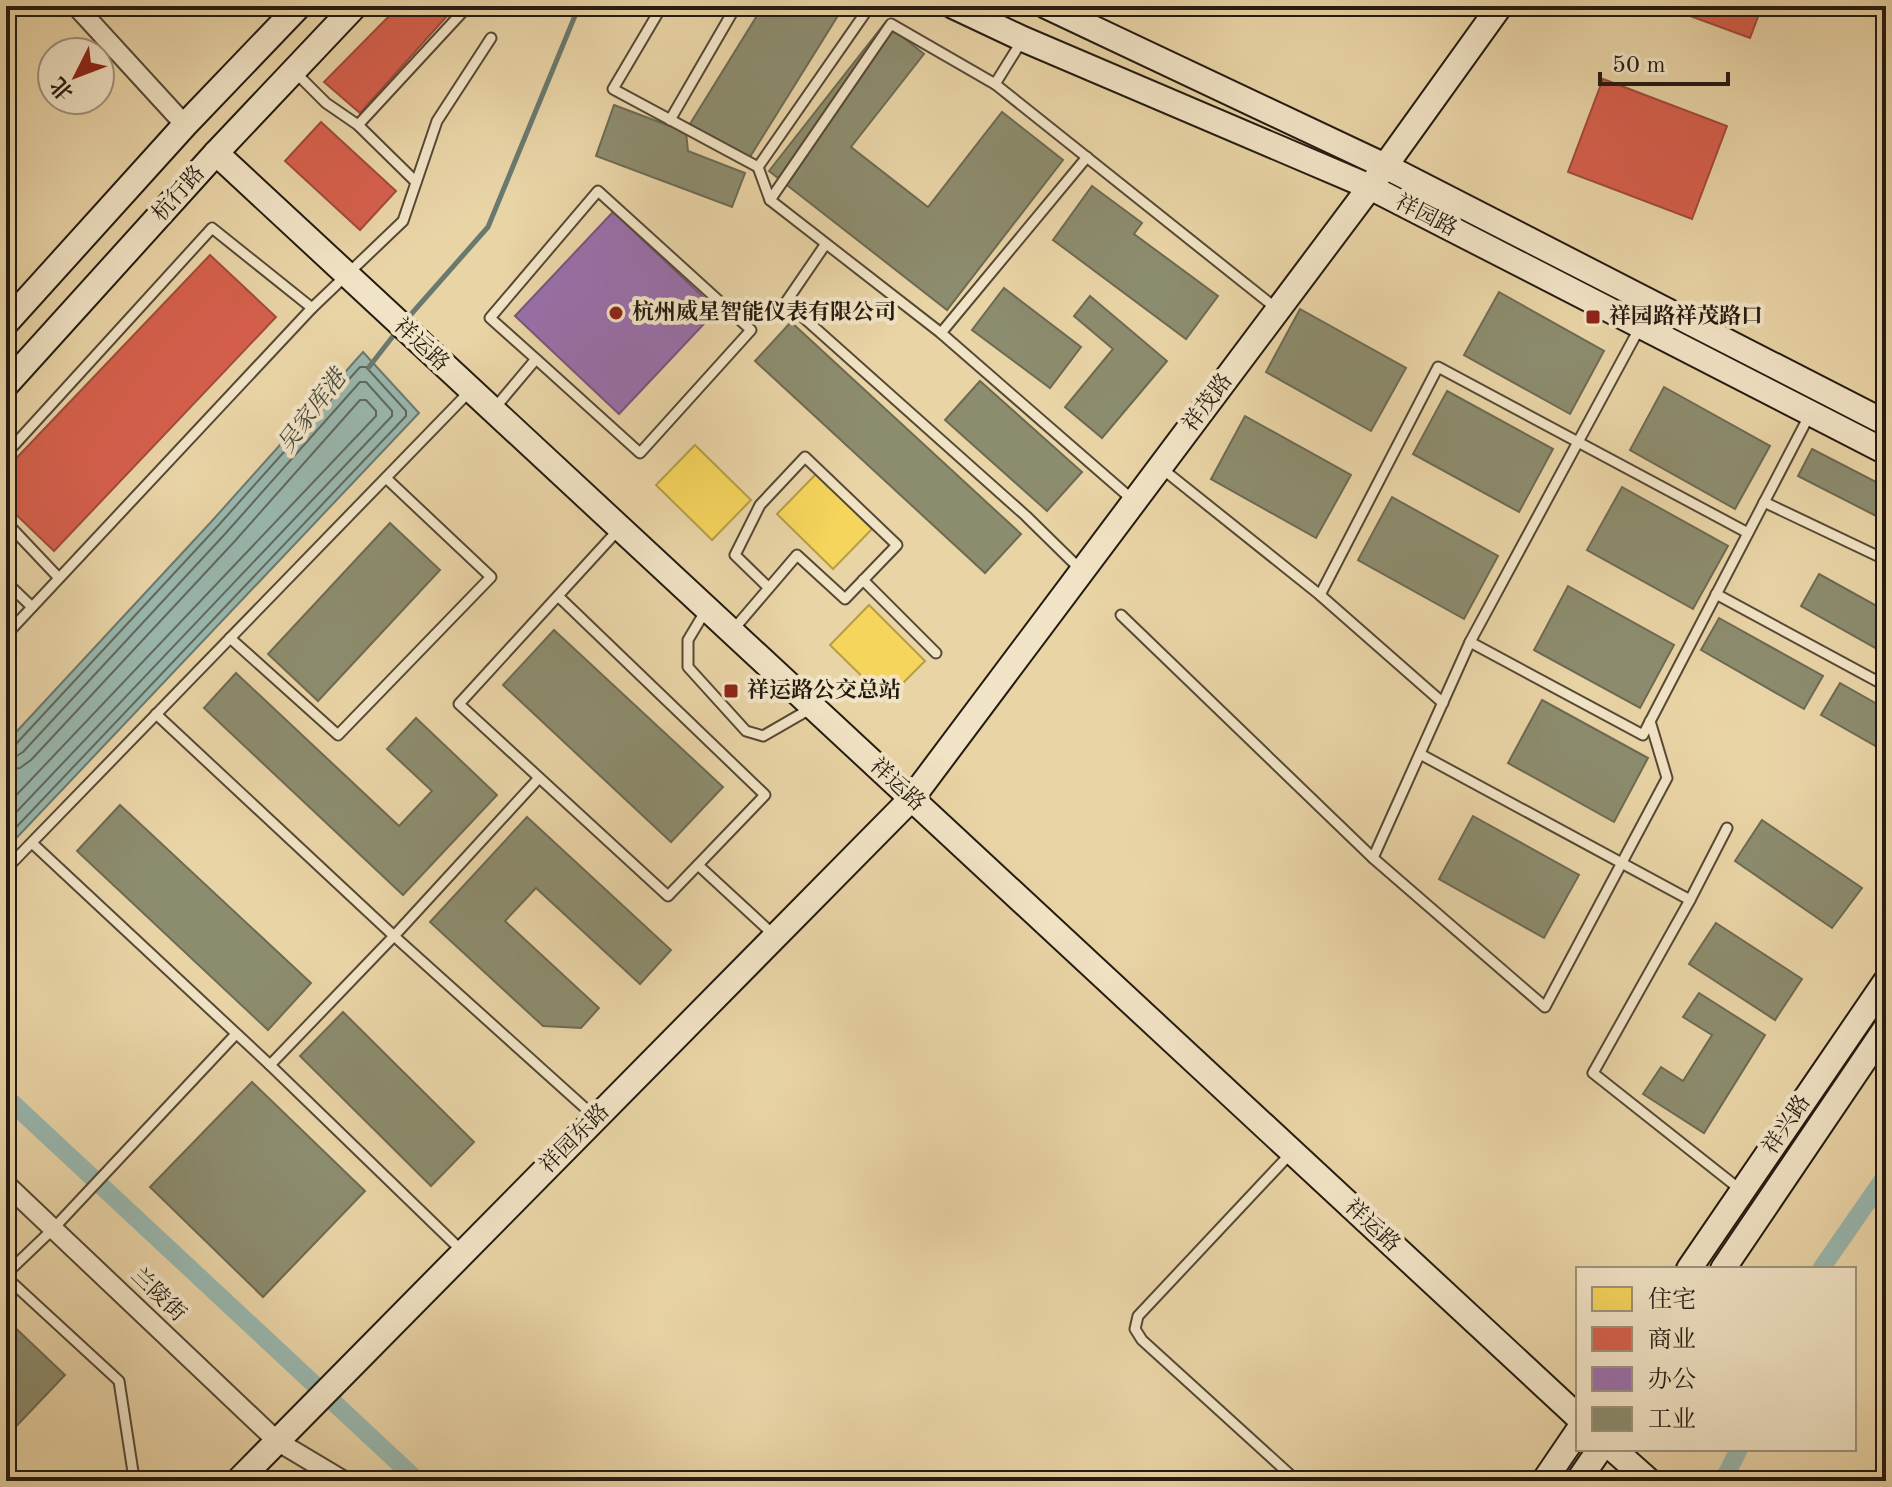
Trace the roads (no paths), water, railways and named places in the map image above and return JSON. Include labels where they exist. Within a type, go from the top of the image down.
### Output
[{"type":"street","points":[[76,6],[185,125]]},
{"type":"street","name":"杭行路","points":[[6,323],[185,125],[299,6]]},
{"type":"street","name":"杭行路","points":[[6,385],[216,153],[355,6]]},
{"type":"street","name":"祥园路","points":[[953,6],[1370,187],[1886,452]]},
{"type":"street","name":"祥园路","points":[[1046,6],[1385,166],[1886,423]]},
{"type":"street","name":"祥茂路","points":[[912,798],[1370,187],[1500,6]]},
{"type":"street","name":"祥运路","points":[[216,153],[1576,1415]]},
{"type":"street","name":"祥园东路","points":[[238,1481],[912,798]]},
{"type":"street","name":"祥兴路","points":[[1690,1267],[1884,987]]},
{"type":"street","name":"祥兴路","points":[[1724,1267],[1886,1028]]},
{"type":"street","name":"兰陵街","points":[[6,1184],[277,1441],[338,1479]]},
{"type":"street","points":[[1544,1481],[1576,1434]]},
{"type":"street","points":[[1578,1481],[1599,1451]]},
{"type":"street","points":[[1615,1451],[1649,1481]]},
{"type":"lane","points":[[358,125],[468,6]]},
{"type":"lane","points":[[662,6],[613,89],[758,167],[770,200],[941,333],[1134,501]]},
{"type":"lane","points":[[670,120],[736,6]]},
{"type":"lane","points":[[758,167],[870,6]]},
{"type":"lane","points":[[770,200],[891,24],[995,84],[1278,310]]},
{"type":"lane","points":[[7,633],[312,308],[403,221],[437,121],[491,38]]},
{"type":"lane","points":[[995,84],[1023,39]]},
{"type":"lane","points":[[294,70],[326,103],[358,125],[416,182]]},
{"type":"lane","points":[[941,333],[1087,157]]},
{"type":"lane","points":[[598,191],[751,330],[640,453],[536,359],[490,318],[598,191]]},
{"type":"lane","points":[[6,454],[212,228],[312,308]]},
{"type":"lane","points":[[825,245],[786,302],[1026,516],[1082,571]]},
{"type":"lane","points":[[1373,858],[1470,642],[1640,326]]},
{"type":"lane","points":[[492,411],[536,359]]},
{"type":"lane","points":[[1320,595],[1438,367],[1748,533]]},
{"type":"lane","points":[[6,869],[470,391]]},
{"type":"lane","points":[[1470,642],[1643,735],[1810,413]]},
{"type":"lane","points":[[731,633],[797,555],[845,599],[897,545],[805,457],[760,505],[735,555],[769,588]]},
{"type":"lane","points":[[1160,467],[1320,595],[1443,703]]},
{"type":"lane","points":[[230,638],[338,735],[491,577],[386,478]]},
{"type":"lane","points":[[1764,502],[1886,560]]},
{"type":"lane","points":[[6,522],[59,578]]},
{"type":"lane","points":[[558,596],[765,795],[668,896],[459,704],[619,529]]},
{"type":"lane","points":[[863,580],[936,653]]},
{"type":"lane","points":[[6,582],[32,607]]},
{"type":"lane","points":[[1716,594],[1886,686]]},
{"type":"lane","points":[[706,610],[688,640],[688,667],[746,731],[763,736],[813,707]]},
{"type":"lane","points":[[1121,615],[1373,858],[1545,1007],[1667,778],[1650,721]]},
{"type":"lane","points":[[156,714],[394,936],[596,1118]]},
{"type":"lane","points":[[1420,754],[1690,900]]},
{"type":"lane","points":[[270,1065],[539,778]]},
{"type":"lane","points":[[1727,828],[1593,1073],[1742,1191]]},
{"type":"lane","points":[[32,843],[270,1065],[464,1252]]},
{"type":"lane","points":[[698,865],[775,936]]},
{"type":"lane","points":[[124,1481],[133,1472],[119,1381],[6,1276],[236,1034]]},
{"type":"lane","points":[[1292,1152],[1138,1316],[1135,1329],[1142,1340],[1297,1481]]},
{"type":"water","points":[[363,352],[419,413],[6,849],[6,743]]},
{"type":"waterway","name":"吴家库港","points":[[406,320],[488,227],[579,6]]},
{"type":"waterway","name":"吴家库港","points":[[369,367],[397,331]]},
{"type":"waterway","points":[[6,1097],[418,1481]]},
{"type":"waterway","points":[[1822,1267],[1886,1175]]},
{"type":"waterway","points":[[1723,1481],[1738,1451]]},
{"type":"place","name":"杭州威星智能仪表有限公司","points":[[616,313]]},
{"type":"place","name":"祥园路祥茂路口","points":[[1593,317]]},
{"type":"place","name":"祥运路公交总站","points":[[731,691]]}]
